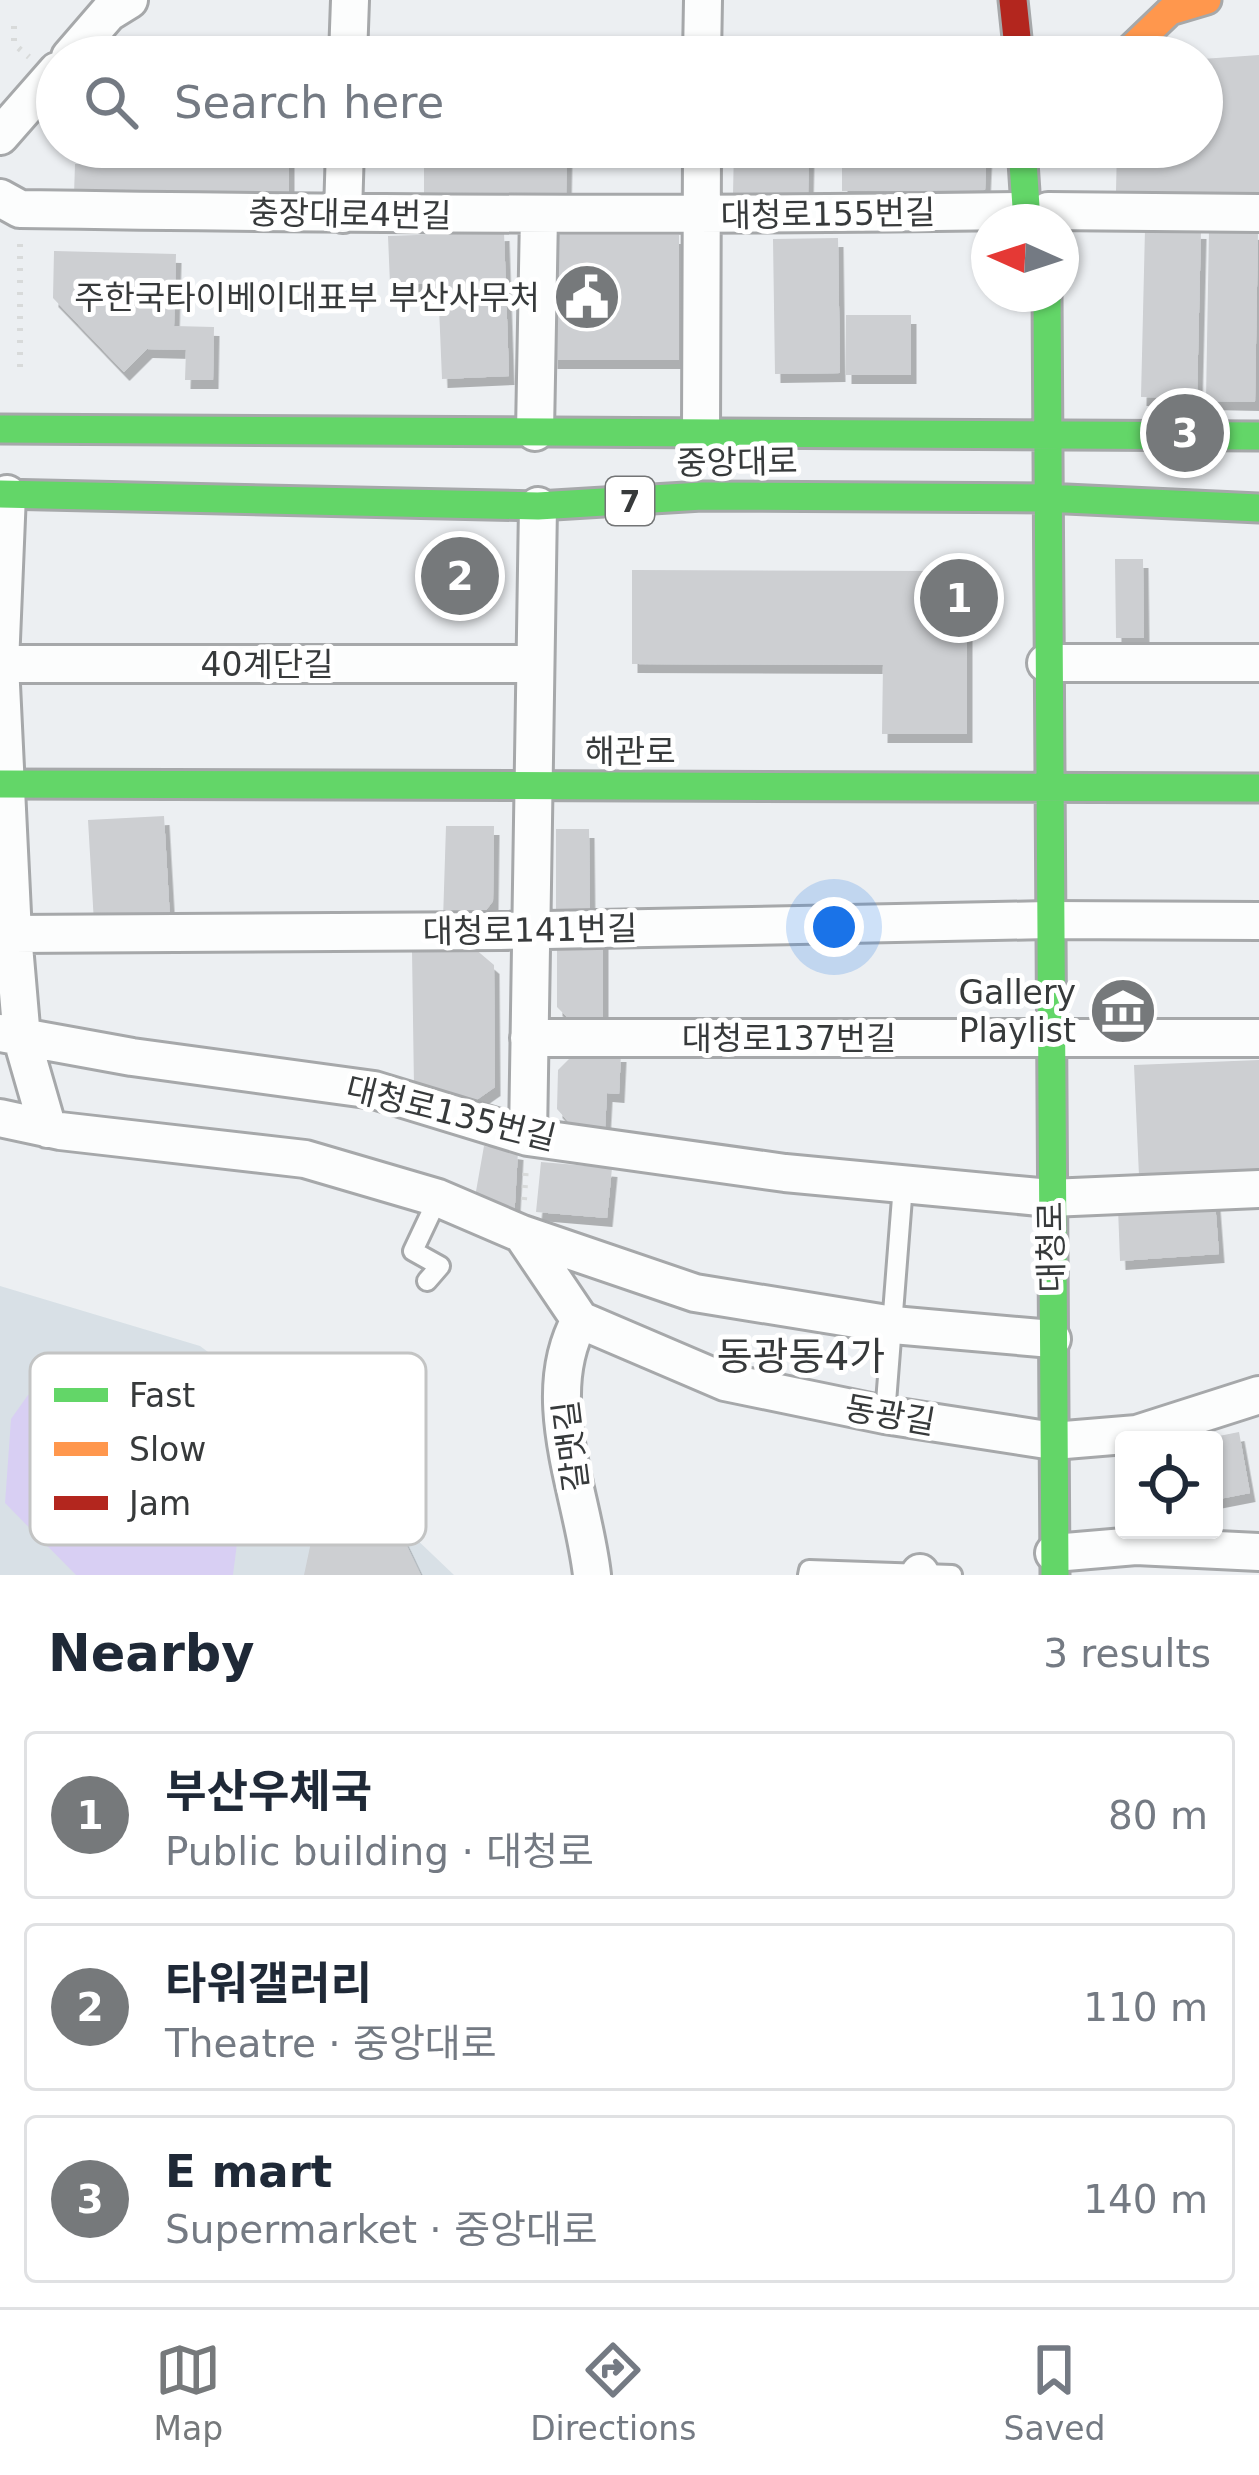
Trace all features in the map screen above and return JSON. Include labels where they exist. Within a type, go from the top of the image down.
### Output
[{"type":"main road","points":[[1013,0],[1017,36]]},
{"type":"main road","points":[[1144,36],[1170,11],[1207,0]]},
{"type":"main road","points":[[1027,168],[1034,204]]},
{"type":"main road","points":[[1039,204],[1044,168]]},
{"type":"main road","name":"대청로","points":[[1045,312],[1054,1564]]},
{"type":"main road","name":"중앙대로","points":[[0,429],[1259,436]]},
{"type":"main road","name":"중앙대로","points":[[3,494],[538,506],[703,496],[1045,498],[1259,508]]},
{"type":"main road","name":"해관로","points":[[2,784],[1259,788]]},
{"type":"street","points":[[85,36],[129,0]]},
{"type":"street","points":[[349,36],[350,0]]},
{"type":"street","points":[[702,36],[703,0]]},
{"type":"street","points":[[0,136],[36,89]]},
{"type":"street","points":[[343,214],[344,168]]},
{"type":"street","points":[[701,432],[702,168]]},
{"type":"street","name":"충장대로4번길","points":[[10,204],[343,214],[702,216]]},
{"type":"street","name":"대청로155번길","points":[[1079,215],[1259,213]]},
{"type":"street","points":[[535,432],[539,215]]},
{"type":"street","name":"대청로155번길","points":[[702,216],[971,216]]},
{"type":"street","points":[[3,494],[0,664],[2,784],[13,934],[11,1036],[47,1129]]},
{"type":"street","points":[[538,506],[534,664],[540,787],[539,1139]]},
{"type":"street","points":[[1046,663],[1259,663]]},
{"type":"street","name":"40계단길","points":[[0,664],[534,664]]},
{"type":"street","points":[[1048,920],[1259,921]]},
{"type":"street","name":"대청로141번길","points":[[13,934],[539,931],[1048,920]]},
{"type":"street","name":"대청로135번길","points":[[11,1036],[374,1090],[539,1139],[903,1185],[1050,1198],[1259,1190]]},
{"type":"street","name":"대청로137번길","points":[[539,1038],[1259,1038]]},
{"type":"street","points":[[0,1118],[47,1129],[305,1159],[438,1198],[522,1234],[695,1293],[892,1325],[1052,1339]]},
{"type":"street","points":[[522,1234],[580,1320]]},
{"type":"street","name":"동광길","points":[[580,1320],[725,1382],[885,1415],[1053,1441],[1137,1434],[1259,1395]]},
{"type":"street","name":"갈맷길","points":[[580,1320],[567,1342],[562,1377],[568,1452],[592,1575]]},
{"type":"street","points":[[1054,1564],[1136,1546],[1259,1552]]},
{"type":"lane","points":[[885,1415],[903,1185]]},
{"type":"lane","points":[[427,1282],[440,1266],[412,1251],[438,1198]]},
{"type":"lane","points":[[808,1573],[930,1574]]},
{"type":"path","points":[[14,26],[14,44],[36,55]]},
{"type":"path","points":[[10,204],[20,367]]},
{"type":"path","points":[[522,1234],[539,1139]]},
{"type":"shaded area","points":[[0,1286],[200,1346],[209,1353],[30,1353],[30,1545],[423,1545],[454,1575],[0,1575]]},
{"type":"shaded area","points":[[28,1395],[30,1528],[5,1503],[11,1419]]},
{"type":"shaded area","points":[[46,1545],[237,1545],[233,1575],[76,1575]]},
{"type":"building","points":[[1259,55],[1259,194],[1116,191],[1117,168],[1223,168],[1223,58]]},
{"type":"building","points":[[75,168],[289,168],[289,195],[74,195]]},
{"type":"building","points":[[424,168],[567,168],[566,200],[424,199]]},
{"type":"building","points":[[734,168],[809,168],[808,196],[733,195]]},
{"type":"building","points":[[842,168],[986,168],[985,190],[842,191]]},
{"type":"building","points":[[1145,229],[1201,230],[1197,398],[1141,397]]},
{"type":"building","points":[[1209,230],[1258,231],[1255,402],[1206,401]]},
{"type":"building","points":[[504,232],[509,376],[442,379],[438,283],[390,284],[388,236]]},
{"type":"building","points":[[553,235],[679,235],[679,360],[552,360]]},
{"type":"building","points":[[838,238],[840,373],[775,374],[773,239]]},
{"type":"building","points":[[54,251],[176,254],[174,326],[214,327],[213,380],[185,380],[186,350],[147,349],[124,372],[53,298]]},
{"type":"building","points":[[846,315],[911,315],[911,375],[846,375]]},
{"type":"building","points":[[1115,559],[1143,559],[1144,638],[1116,638]]},
{"type":"building","points":[[632,570],[938,571],[938,599],[967,599],[967,734],[882,734],[883,665],[632,664]]},
{"type":"building","points":[[164,816],[170,919],[94,923],[88,820]]},
{"type":"building","points":[[446,826],[494,826],[493,901],[480,918],[443,920]]},
{"type":"building","points":[[556,829],[589,829],[590,916],[556,916]]},
{"type":"building","points":[[603,940],[603,1025],[574,1024],[557,1007],[557,941]]},
{"type":"building","points":[[474,948],[494,965],[495,1087],[475,1101],[414,1088],[412,950]]},
{"type":"building","points":[[575,1053],[621,1053],[619,1094],[607,1093],[605,1129],[573,1127],[557,1109],[558,1070]]},
{"type":"building","points":[[1259,1060],[1259,1170],[1139,1176],[1134,1065]]},
{"type":"building","points":[[484,1146],[518,1151],[514,1221],[475,1197]]},
{"type":"building","points":[[541,1162],[612,1168],[607,1218],[536,1212]]},
{"type":"building","points":[[1215,1201],[1219,1254],[1120,1261],[1118,1208]]},
{"type":"building","points":[[1239,1432],[1250,1493],[1223,1498],[1223,1435]]},
{"type":"building","points":[[310,1545],[407,1545],[421,1575],[304,1575]]},
{"type":"traffic: fast","points":[[1023,168],[1026,204]]},
{"type":"traffic: fast","points":[[1047,312],[1055,1575]]},
{"type":"traffic: fast","points":[[0,429],[1259,436]]},
{"type":"traffic: fast","points":[[0,494],[538,506],[702,496],[1045,498],[1259,508]]},
{"type":"traffic: fast","points":[[0,784],[1259,788]]},
{"type":"traffic: slow","points":[[1144,36],[1170,11],[1207,0]]},
{"type":"traffic: jam","points":[[1013,0],[1017,36]]},
{"type":"place","name":"주한국타이베이대표부 부산사무처","points":[[587,297]]},
{"type":"place","name":"E mart","points":[[1185,433]]},
{"type":"place","name":"타워갤러리","points":[[460,576]]},
{"type":"place","name":"부산우체국","points":[[959,598]]},
{"type":"place","name":"Gallery Playlist","points":[[1123,1011]]},
{"type":"district","name":"동광동4가","points":[[801,1356]]}]
